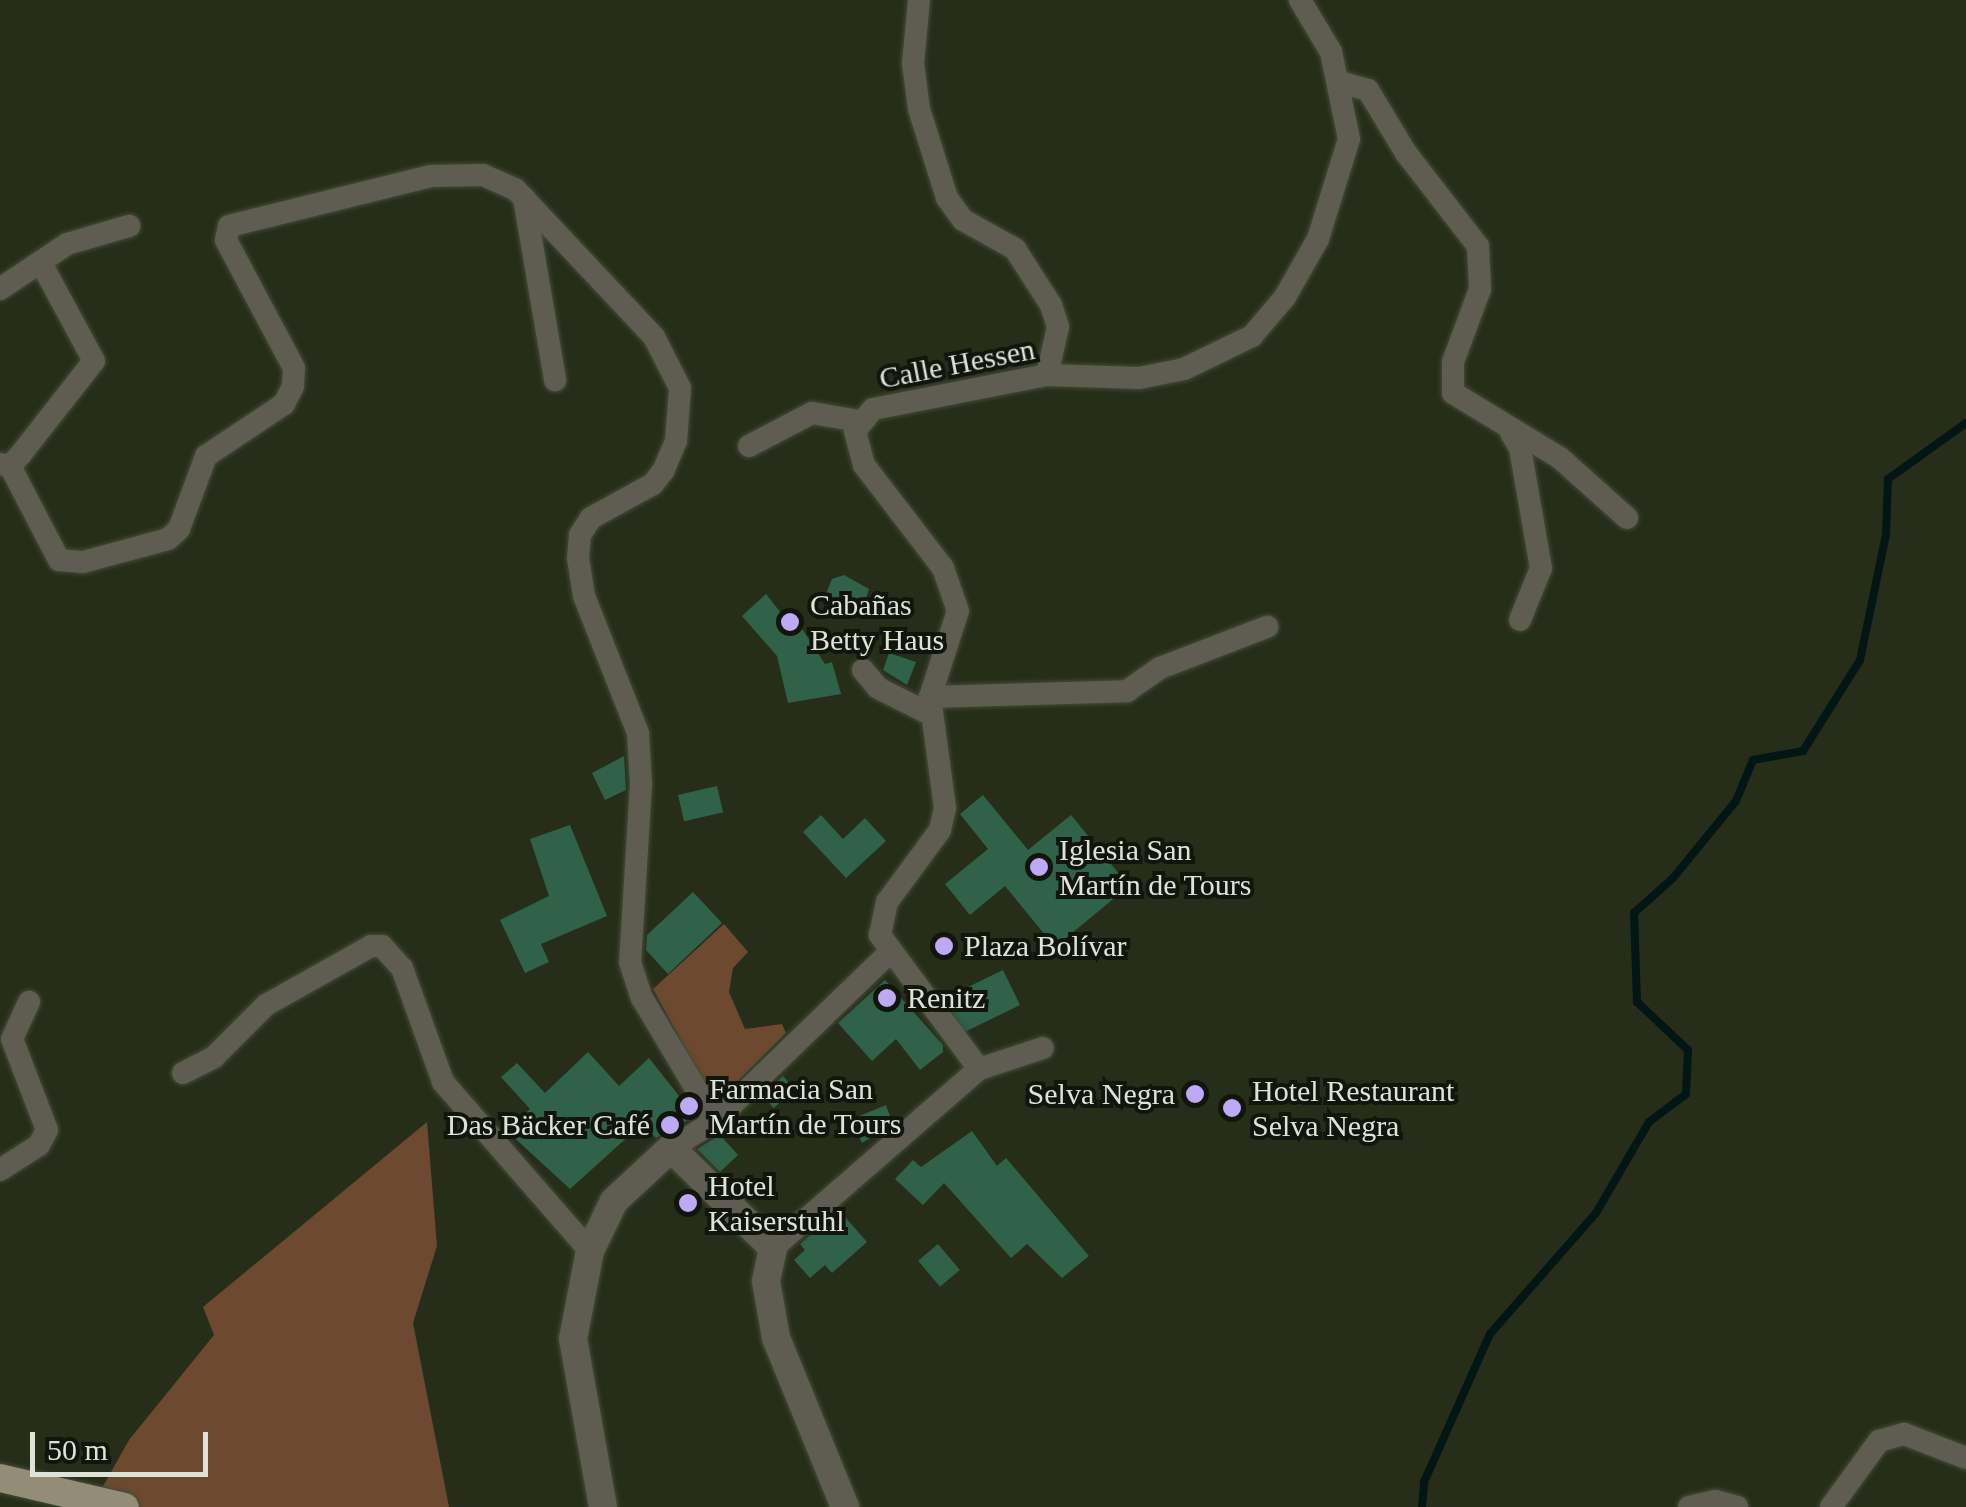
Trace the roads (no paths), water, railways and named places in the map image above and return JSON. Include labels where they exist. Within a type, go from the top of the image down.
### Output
[{"type":"main road","points":[[0,1478],[125,1507]]},
{"type":"street","points":[[918,0],[913,63],[919,109],[946,198],[963,220],[1016,248],[1050,305],[1058,327],[1047,375]]},
{"type":"street","points":[[1300,0],[1340,82],[1375,98],[1426,182],[1474,237],[1483,264],[1480,289],[1450,382],[1458,400],[1560,458],[1627,518]]},
{"type":"street","name":"Calle Hessen","points":[[890,951],[880,935],[887,902],[940,830],[944,808],[930,705],[958,611],[952,585],[864,465],[856,448],[859,421],[874,409],[1047,375],[1140,378],[1184,369],[1252,336],[1285,297],[1339,186],[1349,139],[1340,82]]},
{"type":"street","points":[[42,265],[94,361],[5,465],[60,560],[83,562],[168,540],[178,529],[206,456],[284,404],[293,386],[294,368],[226,240],[229,226],[431,176],[483,175],[524,198],[572,257],[654,337],[680,388],[676,442],[653,484],[591,518],[580,535],[578,558],[584,596],[638,733],[641,784],[630,962],[642,998],[716,1121]]},
{"type":"street","points":[[524,198],[555,380]]},
{"type":"street","points":[[0,290],[42,265],[66,244],[128,226]]},
{"type":"street","points":[[749,446],[812,413],[859,421]]},
{"type":"street","points":[[1511,432],[1520,448],[1540,568],[1520,620]]},
{"type":"street","points":[[863,670],[878,688],[930,705],[1126,691],[1160,668],[1267,627]]},
{"type":"street","points":[[182,1073],[214,1057],[266,1005],[366,948],[382,946],[402,968],[444,1082],[590,1252]]},
{"type":"street","points":[[604,1507],[573,1340],[590,1252],[614,1201],[671,1148],[716,1121],[890,951],[979,1069]]},
{"type":"street","points":[[0,1170],[39,1145],[47,1130],[12,1039],[30,1002]]},
{"type":"street","points":[[845,1507],[776,1338],[766,1281],[773,1248],[979,1069],[1043,1048]]},
{"type":"street","points":[[671,1148],[773,1248]]},
{"type":"street","points":[[1831,1507],[1879,1442],[1904,1434],[1966,1458]]},
{"type":"street","points":[[1688,1507],[1715,1500],[1738,1507]]},
{"type":"waterway","points":[[1422,1507],[1424,1482],[1490,1334],[1596,1213],[1649,1122],[1686,1094],[1688,1050],[1637,1002],[1634,913],[1673,878],[1736,801],[1753,760],[1803,751],[1860,660],[1886,535],[1888,479],[1966,423]]},
{"type":"place","name":"Cabañas Betty Haus","points":[[790,622]]},
{"type":"place","name":"Iglesia San Martín de Tours","points":[[1039,867]]},
{"type":"place","name":"Plaza Bolívar","points":[[944,946]]},
{"type":"place","name":"Renitz","points":[[887,998]]},
{"type":"place","name":"Selva Negra","points":[[1195,1094]]},
{"type":"place","name":"Farmacia San Martín de Tours","points":[[689,1106]]},
{"type":"place","name":"Hotel Restaurant Selva Negra","points":[[1232,1108]]},
{"type":"place","name":"Das Bäcker Café","points":[[670,1125]]},
{"type":"place","name":"Hotel Kaiserstuhl","points":[[688,1203]]}]
